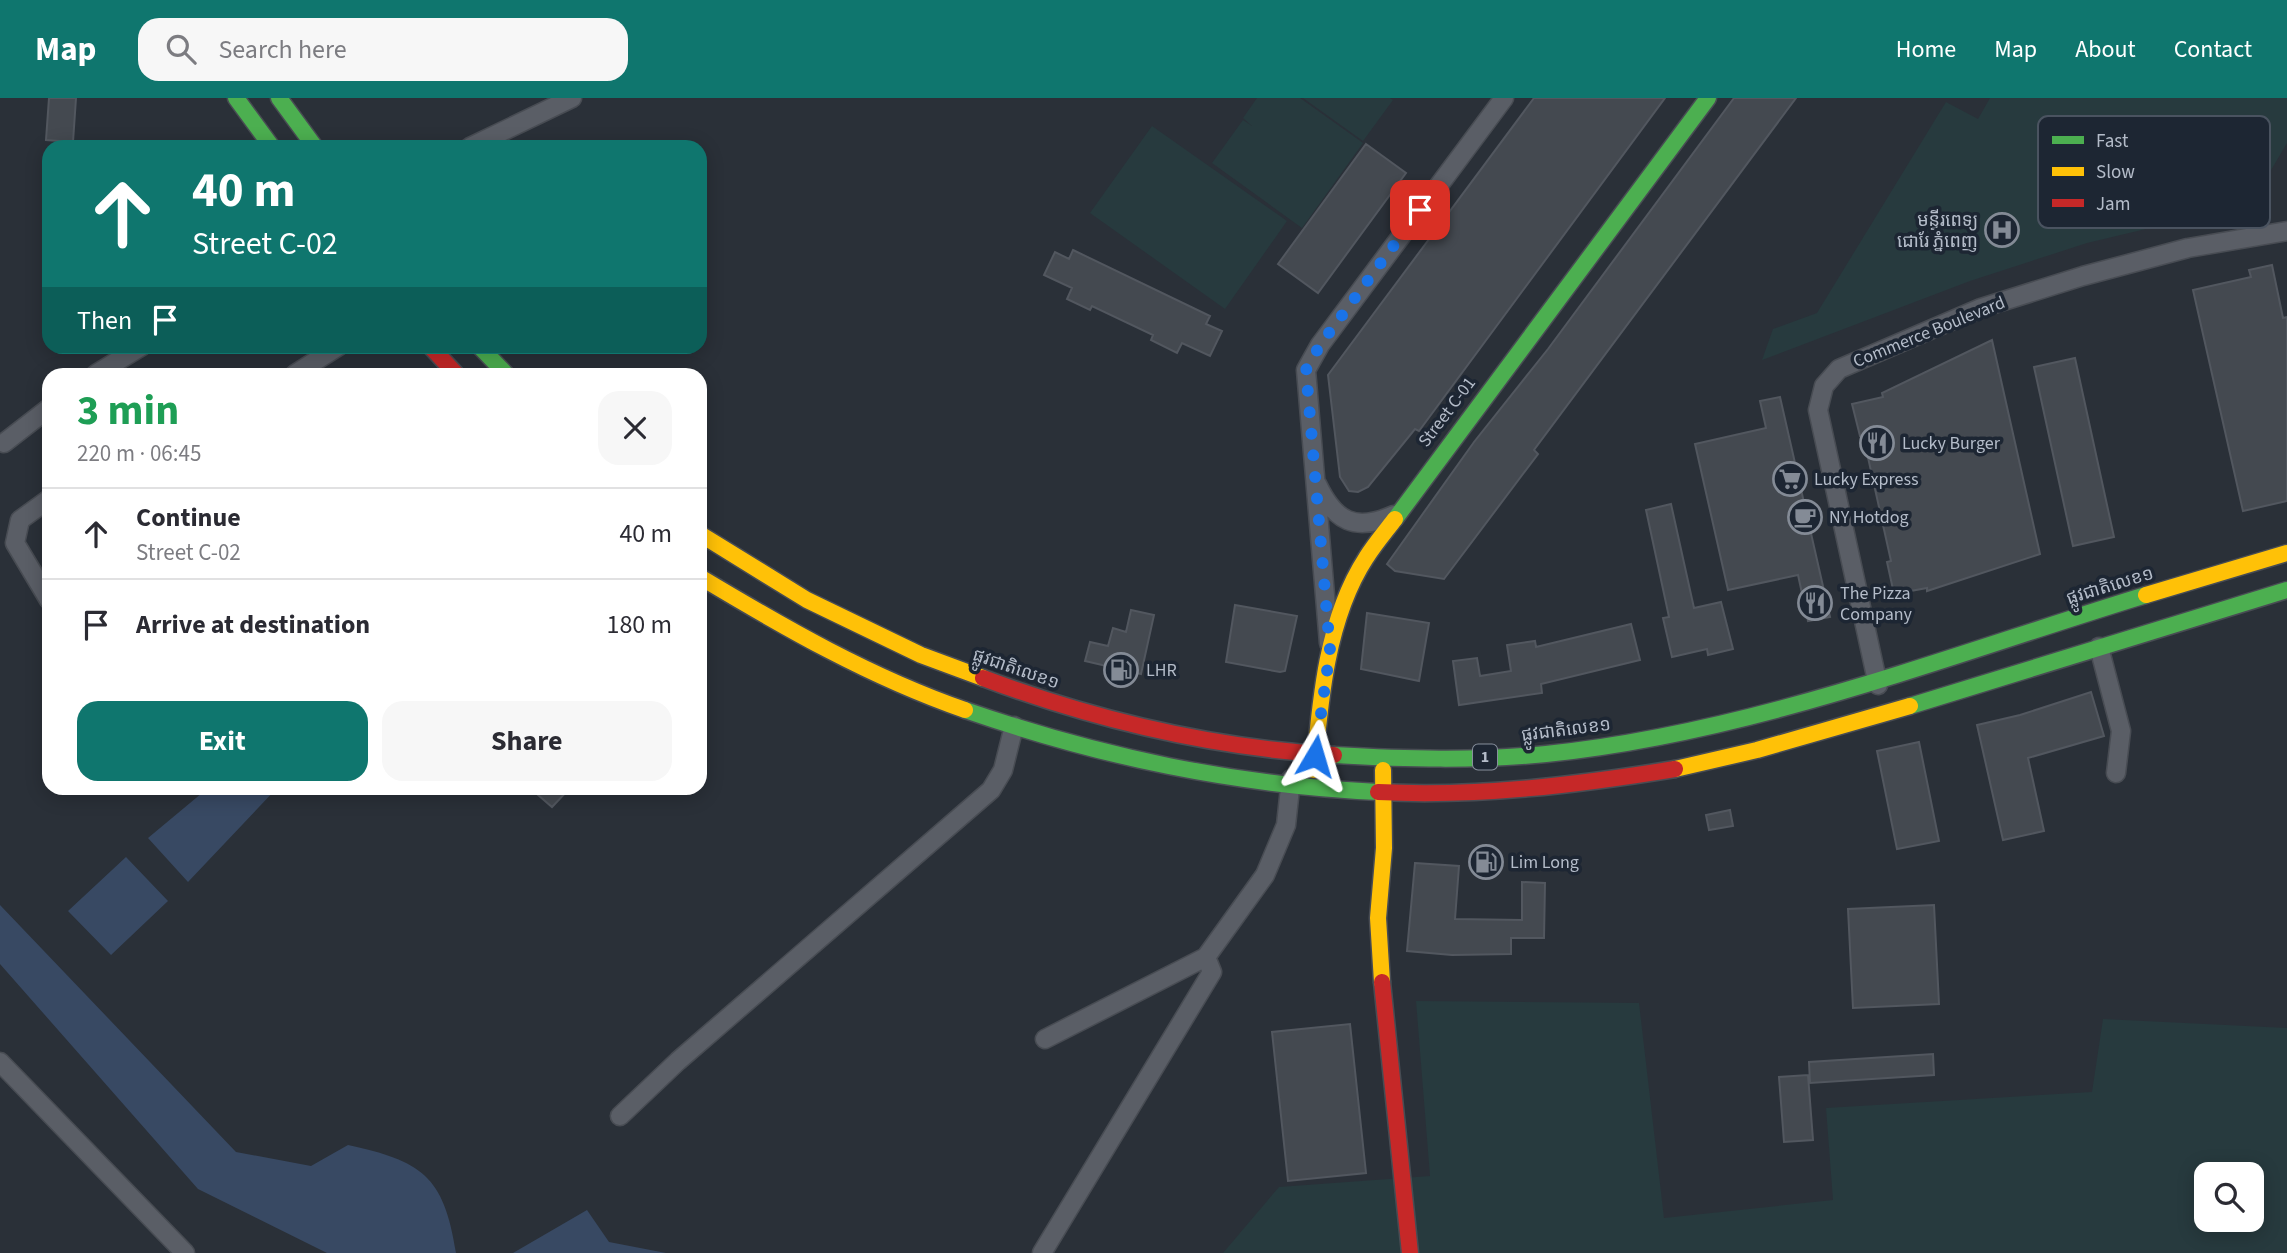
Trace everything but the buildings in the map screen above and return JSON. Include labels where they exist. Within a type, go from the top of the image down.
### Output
[{"type":"main road","points":[[236,98],[267,140]]},
{"type":"main road","points":[[279,98],[310,140]]},
{"type":"main road","name":"Street C-01","points":[[1313,792],[1315,756],[1330,650],[1351,585],[1394,515],[1708,98]]},
{"type":"main road","points":[[437,354],[450,368]]},
{"type":"main road","points":[[487,354],[500,368]]},
{"type":"main road","name":"ផ្លូវជាតិលេខ១","points":[[707,538],[790,589],[856,624],[967,673],[1069,707],[1148,727],[1292,754],[1383,760],[1507,756],[1670,735],[1877,680],[2287,553]]},
{"type":"main road","name":"1","points":[[707,581],[779,625],[870,671],[954,706],[1014,726],[1140,761],[1290,789],[1384,795],[1510,792],[1630,778],[1783,744],[1886,715],[2287,590]]},
{"type":"main road","points":[[1383,760],[1384,848],[1378,918],[1379,949],[1410,1253]]},
{"type":"street","points":[[485,140],[572,98]]},
{"type":"street","points":[[1330,650],[1312,474],[1306,370],[1311,357],[1504,98]]},
{"type":"street","name":"Commerce Boulevard","points":[[1886,715],[1818,411],[1824,386],[1839,369],[1981,308],[2083,276],[2188,248],[2287,231]]},
{"type":"street","points":[[112,368],[131,354]]},
{"type":"street","points":[[305,368],[327,354]]},
{"type":"street","points":[[4,443],[42,413]]},
{"type":"street","points":[[1312,474],[1326,503],[1338,516],[1353,522],[1373,524],[1394,515]]},
{"type":"street","points":[[42,504],[20,520],[15,543],[42,588]]},
{"type":"street","points":[[2099,647],[2122,731],[2116,773]]},
{"type":"street","points":[[620,1116],[689,1052],[991,790],[1003,770],[1014,726]]},
{"type":"street","points":[[1045,1039],[1206,957],[1265,875],[1286,825],[1292,754]]},
{"type":"street","points":[[1042,1253],[1212,972],[1206,957]]},
{"type":"street","points":[[0,1062],[185,1253]]},
{"type":"green space","points":[[1257,98],[1300,98],[1363,143],[1302,228],[1212,163],[1243,120],[1252,126],[1243,118]]},
{"type":"green space","points":[[1303,98],[1390,98],[1393,100],[1363,141]]},
{"type":"green space","points":[[1990,98],[2287,98],[2287,143],[2270,172],[2270,116],[2038,116],[2038,228],[2150,228],[2087,243],[1970,281],[1762,360],[1773,329],[1817,313],[1946,102],[1978,119]]},
{"type":"green space","points":[[1152,126],[1287,221],[1225,309],[1090,213]]},
{"type":"green space","points":[[1416,1001],[1639,1003],[1664,1218],[1833,1200],[1826,1108],[2092,1092],[2103,1019],[2287,1028],[2287,1253],[1223,1253],[1279,1187],[1430,1176]]},
{"type":"water","points":[[200,795],[270,795],[188,882],[148,838]]},
{"type":"water","points":[[126,857],[168,901],[111,955],[68,911]]},
{"type":"water","points":[[0,905],[236,1152],[311,1166],[348,1145],[394,1158],[425,1176],[436,1189],[451,1227],[456,1253],[327,1253],[198,1189],[0,964]]},
{"type":"water","points":[[587,1210],[609,1242],[666,1253],[513,1253]]},
{"type":"traffic: fast","points":[[236,98],[267,140]]},
{"type":"traffic: fast","points":[[279,98],[310,140]]},
{"type":"traffic: fast","points":[[1395,519],[1708,98]]},
{"type":"traffic: fast","points":[[487,354],[500,368]]},
{"type":"traffic: fast","points":[[1910,706],[2287,590]]},
{"type":"traffic: fast","points":[[1334,755],[1493,758],[1623,744],[1699,729],[1850,689],[2146,595]]},
{"type":"traffic: fast","points":[[965,710],[1067,742],[1168,766],[1272,783],[1378,792]]},
{"type":"traffic: slow","points":[[1314,770],[1323,688],[1342,607],[1366,558],[1395,519]]},
{"type":"traffic: slow","points":[[707,538],[807,600],[921,655],[983,678]]},
{"type":"traffic: slow","points":[[2146,595],[2287,553]]},
{"type":"traffic: slow","points":[[707,581],[796,633],[862,667],[965,710]]},
{"type":"traffic: slow","points":[[1675,769],[1757,750],[1910,706]]},
{"type":"traffic: slow","points":[[1382,982],[1378,918],[1384,848],[1383,770]]},
{"type":"traffic: jam","points":[[437,354],[450,368]]},
{"type":"traffic: jam","points":[[983,678],[1068,707],[1156,730],[1244,746],[1334,755]]},
{"type":"traffic: jam","points":[[1378,792],[1490,791],[1601,780],[1675,769]]},
{"type":"traffic: jam","points":[[1382,982],[1410,1253]]},
{"type":"place","name":"មន្ទីរពេទ្យ ជោរែ ភ្នំពេញ","points":[[2002,230]]},
{"type":"place","name":"Lucky Burger","points":[[1877,443]]},
{"type":"place","name":"Lucky Express","points":[[1790,479]]},
{"type":"place","name":"NY Hotdog","points":[[1805,517]]},
{"type":"place","name":"The Pizza Company","points":[[1815,603]]},
{"type":"place","name":"LHR","points":[[1121,670]]},
{"type":"place","name":"Lim Long","points":[[1486,862]]},
{"type":"route","points":[[1315,756],[1330,650],[1312,474],[1306,370],[1311,357],[1420,210]]}]
